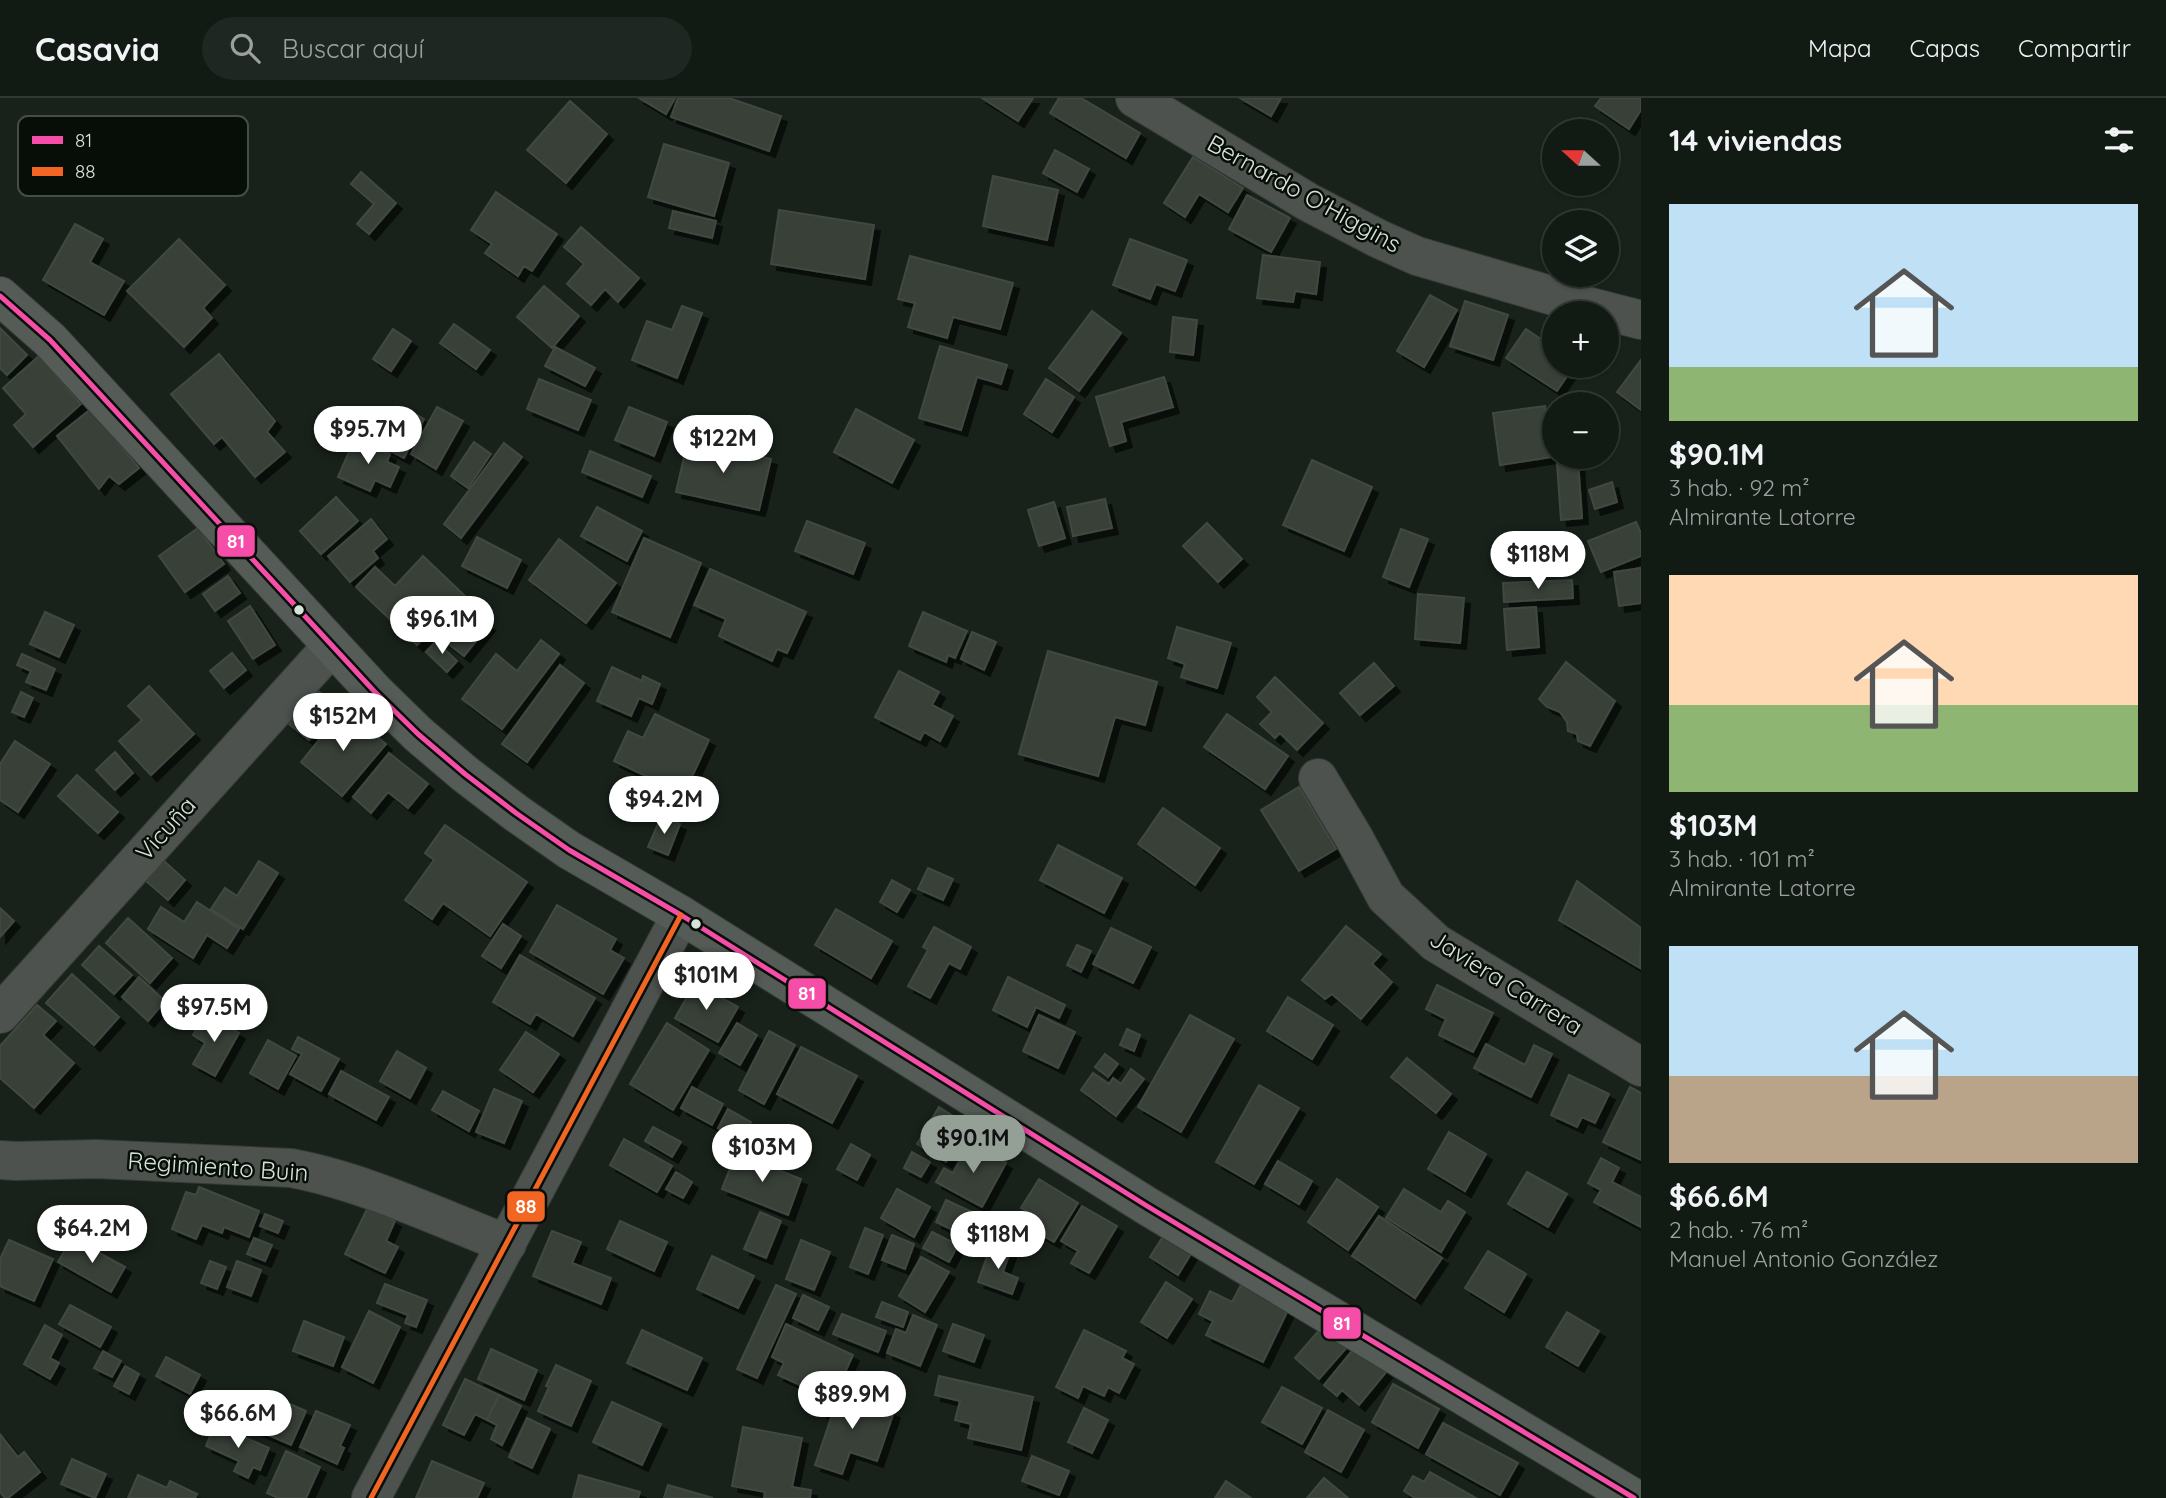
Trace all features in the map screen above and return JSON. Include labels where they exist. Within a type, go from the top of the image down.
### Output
[{"type":"main road","points":[[0,296],[50,340],[332,646],[418,734],[516,813],[569,850],[681,915],[1147,1206],[1634,1498]]},
{"type":"street","name":"Bernardo O'Higgins","points":[[1135,98],[1308,202],[1417,256],[1641,320]]},
{"type":"street","name":"Vicuña","points":[[0,1014],[332,646]]},
{"type":"street","name":"Javiera Carrera","points":[[1318,778],[1386,897],[1436,943],[1641,1067]]},
{"type":"street","points":[[371,1498],[681,915]]},
{"type":"street","name":"Regimiento Buin","points":[[0,1160],[96,1159],[291,1168],[319,1173],[357,1185],[507,1244]]},
{"type":"building","points":[[639,98],[675,98],[666,114]]},
{"type":"building","points":[[678,98],[729,98],[781,116],[769,151],[671,117]]},
{"type":"building","points":[[982,98],[1033,98],[1018,121]]},
{"type":"building","points":[[1059,98],[1081,98],[1140,133],[1126,158],[1050,113]]},
{"type":"building","points":[[1240,98],[1281,98],[1271,116]]},
{"type":"building","points":[[1601,98],[1641,98],[1641,110],[1629,129],[1619,122],[1619,119],[1614,119],[1595,106]]},
{"type":"building","points":[[570,101],[607,134],[566,183],[527,150]]},
{"type":"building","points":[[664,144],[729,163],[714,216],[648,197]]},
{"type":"building","points":[[1055,150],[1089,169],[1077,192],[1043,173]]},
{"type":"building","points":[[1193,157],[1243,188],[1228,212],[1199,194],[1185,217],[1164,203]]},
{"type":"building","points":[[361,172],[396,203],[369,234],[357,224],[374,204],[351,184]]},
{"type":"building","points":[[993,176],[1058,190],[1047,240],[983,226]]},
{"type":"building","points":[[496,192],[557,234],[532,271],[524,266],[518,276],[485,253],[492,244],[471,230]]},
{"type":"building","points":[[1247,195],[1290,218],[1271,252],[1229,229]]},
{"type":"building","points":[[779,210],[874,225],[865,279],[771,264]]},
{"type":"building","points":[[673,211],[716,221],[712,238],[669,228]]},
{"type":"building","points":[[75,224],[103,239],[90,262],[124,281],[104,315],[43,280]]},
{"type":"building","points":[[581,227],[639,278],[618,302],[605,289],[591,305],[567,284],[584,264],[564,247]]},
{"type":"building","points":[[179,239],[225,285],[203,308],[212,318],[184,347],[127,291]]},
{"type":"building","points":[[1130,239],[1187,260],[1175,291],[1156,284],[1150,299],[1113,285]]},
{"type":"building","points":[[1263,255],[1320,262],[1316,294],[1295,291],[1293,302],[1257,298]]},
{"type":"building","points":[[910,256],[1013,283],[1000,329],[953,317],[947,338],[908,327],[915,303],[898,299]]},
{"type":"building","points":[[544,286],[579,316],[552,348],[517,317]]},
{"type":"building","points":[[1430,295],[1457,310],[1424,367],[1397,351]]},
{"type":"building","points":[[1465,301],[1508,315],[1493,360],[1450,346]]},
{"type":"building","points":[[682,306],[702,313],[677,378],[632,360],[647,321],[672,330]]},
{"type":"building","points":[[1092,311],[1121,333],[1079,391],[1049,368]]},
{"type":"building","points":[[1173,317],[1197,320],[1193,355],[1170,352]]},
{"type":"building","points":[[454,324],[490,350],[476,369],[440,343]]},
{"type":"building","points":[[0,328],[27,355],[7,375],[0,368]]},
{"type":"building","points":[[393,329],[411,341],[391,371],[373,359]]},
{"type":"building","points":[[1526,329],[1542,340],[1542,378],[1566,378],[1557,391],[1506,358]]},
{"type":"building","points":[[940,346],[1007,365],[1001,384],[977,377],[961,430],[919,418]]},
{"type":"building","points":[[555,347],[595,368],[585,386],[545,366]]},
{"type":"building","points":[[219,354],[275,421],[267,432],[285,452],[255,477],[222,437],[214,444],[171,394]]},
{"type":"building","points":[[39,356],[81,404],[33,447],[14,425],[26,414],[3,388]]},
{"type":"building","points":[[1641,360],[1641,410],[1617,392]]},
{"type":"building","points":[[1164,377],[1173,407],[1121,422],[1126,441],[1110,446],[1096,397]]},
{"type":"building","points":[[539,379],[591,400],[578,430],[527,409]]},
{"type":"building","points":[[1046,379],[1074,397],[1052,432],[1024,414]]},
{"type":"building","points":[[1542,406],[1542,459],[1500,465],[1493,413]]},
{"type":"building","points":[[437,407],[463,421],[436,469],[411,454]]},
{"type":"building","points":[[629,407],[667,422],[654,456],[615,440]]},
{"type":"building","points":[[91,409],[139,468],[119,484],[109,476],[99,489],[57,436]]},
{"type":"building","points":[[406,409],[424,419],[404,458],[363,437],[374,415],[397,427]]},
{"type":"building","points":[[856,409],[914,440],[892,483],[834,452]]},
{"type":"building","points":[[355,438],[390,454],[387,462],[399,467],[390,487],[375,480],[370,491],[338,477]]},
{"type":"building","points":[[688,440],[771,459],[759,510],[676,492]]},
{"type":"building","points":[[474,442],[491,454],[468,488],[451,476]]},
{"type":"building","points":[[504,443],[522,457],[461,538],[444,524]]},
{"type":"building","points":[[590,451],[651,476],[642,497],[582,472]]},
{"type":"building","points":[[1312,460],[1372,487],[1344,551],[1283,525]]},
{"type":"building","points":[[1557,469],[1579,469],[1582,518],[1561,520]]},
{"type":"building","points":[[1612,482],[1617,502],[1595,509],[1589,490]]},
{"type":"building","points":[[336,497],[358,521],[321,554],[300,531]]},
{"type":"building","points":[[1105,499],[1112,528],[1073,536],[1067,507]]},
{"type":"building","points":[[1054,502],[1065,538],[1039,546],[1028,510]]},
{"type":"building","points":[[597,507],[642,531],[627,561],[581,536]]},
{"type":"building","points":[[371,519],[387,539],[373,551],[378,558],[350,582],[328,556]]},
{"type":"building","points":[[807,521],[865,543],[853,574],[795,551]]},
{"type":"building","points":[[1636,522],[1641,533],[1641,556],[1601,572],[1588,541]]},
{"type":"building","points":[[1207,523],[1242,559],[1218,582],[1183,546]]},
{"type":"building","points":[[198,528],[224,564],[185,592],[159,556]]},
{"type":"building","points":[[1401,529],[1428,539],[1409,587],[1383,577]]},
{"type":"building","points":[[477,537],[521,560],[507,588],[462,566]]},
{"type":"building","points":[[644,538],[701,563],[670,637],[612,612]]},
{"type":"building","points":[[559,539],[616,583],[586,623],[529,580]]},
{"type":"building","points":[[423,556],[465,596],[417,645],[356,587],[375,567],[395,586]]},
{"type":"building","points":[[1641,568],[1641,603],[1619,606],[1614,572]]},
{"type":"building","points":[[710,569],[806,612],[787,653],[777,649],[772,661],[719,636],[726,619],[694,605]]},
{"type":"building","points":[[228,576],[240,593],[215,611],[203,594]]},
{"type":"building","points":[[1572,580],[1573,598],[1504,602],[1503,583]]},
{"type":"building","points":[[1418,594],[1464,598],[1460,643],[1415,639]]},
{"type":"building","points":[[463,605],[489,625],[464,656],[438,636]]},
{"type":"building","points":[[250,606],[275,645],[253,659],[228,621]]},
{"type":"building","points":[[1536,607],[1539,647],[1507,650],[1504,609]]},
{"type":"building","points":[[45,612],[74,625],[59,657],[30,644]]},
{"type":"building","points":[[923,612],[967,631],[955,658],[948,655],[946,662],[909,646]]},
{"type":"building","points":[[1177,627],[1231,643],[1217,688],[1181,677],[1185,664],[1168,658]]},
{"type":"building","points":[[972,632],[996,642],[984,670],[961,659]]},
{"type":"building","points":[[541,640],[559,654],[502,729],[462,699],[496,654],[517,671]]},
{"type":"building","points":[[436,641],[457,661],[447,672],[426,652]]},
{"type":"building","points":[[1048,651],[1157,682],[1145,725],[1115,717],[1098,776],[1019,754]]},
{"type":"building","points":[[232,653],[246,670],[224,688],[210,671]]},
{"type":"building","points":[[22,654],[55,669],[46,690],[26,682],[31,671],[17,665]]},
{"type":"building","points":[[1566,662],[1615,701],[1590,746],[1578,741],[1577,734],[1568,731],[1567,722],[1560,712],[1547,707],[1539,699]]},
{"type":"building","points":[[1374,663],[1394,686],[1360,715],[1340,693]]},
{"type":"building","points":[[560,665],[584,683],[527,762],[502,744]]},
{"type":"building","points":[[612,667],[642,681],[643,676],[660,684],[652,704],[639,698],[631,716],[597,701]]},
{"type":"building","points":[[899,671],[939,692],[932,705],[953,716],[940,741],[924,732],[920,740],[875,717]]},
{"type":"building","points":[[1275,677],[1323,723],[1297,750],[1280,733],[1275,738],[1260,724],[1272,712],[1257,697]]},
{"type":"building","points":[[149,686],[194,734],[151,775],[119,741],[142,720],[128,706]]},
{"type":"building","points":[[317,690],[337,707],[309,740],[289,724]]},
{"type":"building","points":[[21,692],[33,698],[24,717],[12,712]]},
{"type":"building","points":[[344,709],[386,744],[342,796],[301,762]]},
{"type":"building","points":[[655,714],[709,740],[684,794],[614,761],[628,731],[643,738]]},
{"type":"building","points":[[1227,714],[1288,756],[1265,789],[1204,747]]},
{"type":"building","points":[[15,741],[50,764],[18,812],[0,800],[0,764]]},
{"type":"building","points":[[115,752],[133,773],[115,790],[96,770]]},
{"type":"building","points":[[389,753],[428,784],[408,808],[388,792],[371,813],[353,797]]},
{"type":"building","points":[[77,775],[118,812],[98,833],[58,796]]},
{"type":"building","points":[[1299,787],[1336,849],[1299,871],[1261,810]]},
{"type":"building","points":[[1163,808],[1220,848],[1195,885],[1138,844]]},
{"type":"building","points":[[661,817],[680,824],[668,855],[648,847]]},
{"type":"building","points":[[445,825],[527,882],[490,936],[443,903],[432,919],[405,900],[434,860],[425,853]]},
{"type":"building","points":[[1058,845],[1122,878],[1104,913],[1040,880]]},
{"type":"building","points":[[164,861],[185,880],[168,900],[146,881]]},
{"type":"building","points":[[259,861],[278,873],[243,929],[211,909],[225,888],[237,896]]},
{"type":"building","points":[[928,868],[953,879],[943,900],[918,889]]},
{"type":"building","points":[[892,880],[910,890],[897,912],[880,902]]},
{"type":"building","points":[[1577,881],[1641,928],[1640,968],[1559,920]]},
{"type":"building","points":[[197,902],[239,929],[227,948],[207,935],[193,958],[148,929],[161,907],[184,922]]},
{"type":"building","points":[[557,905],[616,939],[610,950],[624,958],[603,994],[530,952]]},
{"type":"building","points":[[0,908],[14,921],[0,937]]},
{"type":"building","points":[[836,909],[892,941],[871,978],[815,945]]},
{"type":"building","points":[[128,918],[172,958],[150,983],[106,943]]},
{"type":"building","points":[[503,924],[521,936],[501,968],[482,956]]},
{"type":"building","points":[[1346,926],[1381,954],[1372,964],[1392,982],[1361,1019],[1332,994],[1325,999],[1302,980]]},
{"type":"building","points":[[934,927],[971,947],[960,969],[949,963],[930,998],[908,986],[928,950],[923,947]]},
{"type":"building","points":[[1111,928],[1151,947],[1133,983],[1093,964]]},
{"type":"building","points":[[1077,945],[1091,951],[1081,972],[1067,965]]},
{"type":"building","points":[[99,946],[132,975],[114,994],[82,965]]},
{"type":"building","points":[[520,955],[595,998],[573,1036],[536,1014],[530,1024],[493,1002]]},
{"type":"building","points":[[72,974],[119,1017],[94,1045],[46,1003]]},
{"type":"building","points":[[139,977],[165,1001],[148,1021],[122,997]]},
{"type":"building","points":[[1008,977],[1065,1005],[1059,1018],[1036,1007],[1027,1027],[993,1010]]},
{"type":"building","points":[[695,983],[738,1007],[718,1042],[675,1018]]},
{"type":"building","points":[[1437,985],[1493,1013],[1473,1052],[1439,1035],[1446,1019],[1426,1009]]},
{"type":"building","points":[[1288,997],[1333,1025],[1312,1059],[1267,1031]]},
{"type":"building","points":[[37,1005],[56,1021],[43,1035],[74,1063],[34,1108],[0,1078],[0,1046]]},
{"type":"building","points":[[205,1015],[239,1033],[215,1076],[193,1064],[205,1043],[193,1035]]},
{"type":"building","points":[[1039,1015],[1075,1032],[1058,1068],[1023,1051]]},
{"type":"building","points":[[1190,1015],[1234,1039],[1181,1132],[1138,1107]]},
{"type":"building","points":[[667,1023],[709,1050],[673,1110],[630,1084]]},
{"type":"building","points":[[737,1023],[757,1035],[740,1065],[719,1053]]},
{"type":"building","points":[[1127,1029],[1140,1035],[1134,1051],[1120,1045]]},
{"type":"building","points":[[769,1031],[795,1045],[764,1104],[739,1090]]},
{"type":"building","points":[[526,1032],[559,1054],[533,1092],[500,1070]]},
{"type":"building","points":[[298,1037],[339,1059],[321,1091],[290,1074],[302,1054],[292,1049]]},
{"type":"building","points":[[268,1040],[296,1056],[278,1089],[250,1073]]},
{"type":"building","points":[[1486,1044],[1525,1065],[1534,1045],[1552,1054],[1531,1097],[1474,1068]]},
{"type":"building","points":[[801,1047],[857,1076],[832,1123],[777,1094]]},
{"type":"building","points":[[397,1051],[426,1068],[410,1098],[380,1081]]},
{"type":"building","points":[[1105,1054],[1118,1064],[1108,1077],[1095,1067]]},
{"type":"building","points":[[1407,1058],[1451,1094],[1436,1113],[1391,1077]]},
{"type":"building","points":[[1131,1069],[1144,1079],[1116,1116],[1081,1090],[1093,1073],[1109,1084],[1113,1078],[1121,1084]]},
{"type":"building","points":[[341,1071],[389,1097],[376,1120],[329,1094]]},
{"type":"building","points":[[1569,1075],[1609,1094],[1595,1123],[1582,1117],[1577,1127],[1551,1115]]},
{"type":"building","points":[[1259,1085],[1299,1108],[1254,1184],[1216,1162]]},
{"type":"building","points":[[692,1087],[723,1104],[712,1125],[681,1108]]},
{"type":"building","points":[[1630,1087],[1641,1093],[1641,1160],[1603,1142]]},
{"type":"building","points":[[494,1089],[522,1101],[504,1143],[476,1132]]},
{"type":"building","points":[[443,1091],[479,1111],[469,1131],[432,1110]]},
{"type":"building","points":[[939,1107],[969,1126],[946,1162],[917,1144]]},
{"type":"building","points":[[728,1109],[751,1122],[740,1141],[718,1128]]},
{"type":"building","points":[[653,1127],[681,1142],[672,1157],[645,1141]]},
{"type":"building","points":[[1449,1132],[1486,1154],[1465,1191],[1428,1169]]},
{"type":"building","points":[[624,1139],[672,1166],[657,1192],[610,1165]]},
{"type":"building","points":[[969,1143],[1006,1163],[982,1207],[936,1182],[944,1168],[953,1173]]},
{"type":"building","points":[[851,1144],[870,1155],[857,1180],[837,1169]]},
{"type":"building","points":[[912,1152],[930,1162],[921,1177],[904,1168]]},
{"type":"building","points":[[736,1153],[801,1179],[788,1215],[722,1189]]},
{"type":"building","points":[[1601,1158],[1619,1168],[1612,1182],[1641,1197],[1641,1227],[1594,1202],[1601,1190],[1588,1183]]},
{"type":"building","points":[[1278,1161],[1312,1181],[1299,1204],[1265,1184]]},
{"type":"building","points":[[676,1172],[692,1182],[683,1198],[666,1189]]},
{"type":"building","points":[[1527,1172],[1567,1194],[1548,1227],[1508,1204]]},
{"type":"building","points":[[1039,1179],[1078,1203],[1054,1242],[1035,1231],[1041,1219],[1021,1208]]},
{"type":"building","points":[[1337,1179],[1378,1207],[1348,1250],[1308,1222]]},
{"type":"building","points":[[199,1187],[259,1211],[249,1237],[224,1227],[222,1233],[202,1225],[196,1239],[172,1229],[186,1192],[196,1195]]},
{"type":"building","points":[[897,1189],[930,1207],[914,1237],[881,1218]]},
{"type":"building","points":[[1404,1189],[1441,1212],[1448,1201],[1465,1212],[1441,1252],[1386,1218]]},
{"type":"building","points":[[946,1200],[972,1212],[961,1234],[936,1222]]},
{"type":"building","points":[[1082,1206],[1117,1226],[1089,1273],[1071,1263],[1078,1251],[1061,1241]]},
{"type":"building","points":[[368,1207],[395,1221],[386,1241],[398,1247],[385,1273],[345,1254]]},
{"type":"building","points":[[760,1212],[781,1221],[766,1258],[744,1249]]},
{"type":"building","points":[[265,1214],[283,1221],[278,1233],[260,1226]]},
{"type":"building","points":[[1379,1216],[1442,1258],[1415,1298],[1352,1256]]},
{"type":"building","points":[[620,1221],[667,1242],[654,1271],[607,1249]]},
{"type":"building","points":[[865,1228],[883,1235],[868,1274],[850,1267]]},
{"type":"building","points":[[1167,1230],[1195,1247],[1178,1275],[1150,1257]]},
{"type":"building","points":[[552,1231],[581,1242],[572,1263],[611,1278],[601,1304],[533,1276]]},
{"type":"building","points":[[932,1232],[958,1245],[949,1262],[923,1248]]},
{"type":"building","points":[[892,1235],[914,1244],[905,1269],[882,1260]]},
{"type":"building","points":[[72,1238],[125,1267],[111,1292],[58,1262]]},
{"type":"building","points":[[254,1238],[272,1245],[265,1261],[247,1254]]},
{"type":"building","points":[[9,1240],[53,1259],[34,1301],[0,1286],[0,1259]]},
{"type":"building","points":[[801,1240],[830,1252],[814,1290],[786,1279]]},
{"type":"building","points":[[991,1245],[1010,1252],[1003,1272],[1018,1278],[1012,1294],[978,1282]]},
{"type":"building","points":[[1488,1251],[1526,1274],[1504,1312],[1465,1288]]},
{"type":"building","points":[[712,1256],[754,1276],[738,1308],[697,1289]]},
{"type":"building","points":[[921,1257],[949,1272],[925,1312],[899,1296]]},
{"type":"building","points":[[210,1261],[226,1267],[217,1289],[201,1283]]},
{"type":"building","points":[[237,1261],[261,1270],[251,1296],[227,1287]]},
{"type":"building","points":[[1166,1282],[1192,1299],[1167,1338],[1141,1322]]},
{"type":"building","points":[[385,1284],[427,1300],[416,1327],[405,1323],[408,1315],[377,1303]]},
{"type":"building","points":[[776,1285],[796,1294],[757,1378],[737,1369]]},
{"type":"building","points":[[1241,1285],[1289,1308],[1263,1362],[1206,1335],[1213,1321],[1199,1314],[1210,1291],[1232,1302]]},
{"type":"building","points":[[803,1295],[829,1307],[818,1330],[793,1318]]},
{"type":"building","points":[[882,1302],[908,1312],[903,1327],[876,1317]]},
{"type":"building","points":[[70,1305],[111,1327],[100,1347],[59,1324]]},
{"type":"building","points":[[369,1311],[400,1327],[373,1383],[342,1367]]},
{"type":"building","points":[[1567,1312],[1599,1331],[1578,1366],[1546,1347]]},
{"type":"building","points":[[842,1314],[886,1331],[878,1352],[833,1334]]},
{"type":"building","points":[[913,1315],[937,1325],[920,1366],[887,1353],[896,1329],[906,1333]]},
{"type":"building","points":[[304,1321],[344,1337],[333,1366],[293,1351]]},
{"type":"building","points":[[786,1324],[853,1355],[838,1388],[817,1378],[811,1390],[778,1375],[784,1363],[772,1357]]},
{"type":"building","points":[[953,1324],[984,1335],[974,1362],[943,1351]]},
{"type":"building","points":[[45,1325],[62,1335],[50,1358],[59,1363],[50,1379],[24,1364]]},
{"type":"building","points":[[1323,1326],[1347,1347],[1319,1379],[1295,1358]]},
{"type":"building","points":[[642,1330],[702,1358],[687,1390],[627,1363]]},
{"type":"building","points":[[1084,1330],[1126,1351],[1122,1358],[1134,1364],[1119,1393],[1108,1387],[1104,1396],[1083,1386],[1078,1398],[1056,1387]]},
{"type":"building","points":[[1356,1346],[1386,1372],[1359,1405],[1342,1390],[1337,1396],[1324,1385]]},
{"type":"building","points":[[491,1349],[537,1370],[524,1400],[478,1379]]},
{"type":"building","points":[[103,1351],[121,1361],[112,1377],[94,1368]]},
{"type":"building","points":[[166,1357],[200,1375],[190,1394],[156,1376]]},
{"type":"building","points":[[556,1365],[591,1381],[571,1426],[538,1411]]},
{"type":"building","points":[[125,1366],[139,1374],[129,1394],[114,1386]]},
{"type":"building","points":[[939,1376],[1033,1397],[1021,1450],[968,1438],[971,1424],[955,1420],[960,1401],[935,1395]]},
{"type":"building","points":[[465,1379],[499,1395],[487,1420],[475,1414],[464,1435],[443,1425]]},
{"type":"building","points":[[1393,1384],[1439,1409],[1418,1448],[1372,1422]]},
{"type":"building","points":[[1282,1387],[1322,1408],[1302,1444],[1262,1422]]},
{"type":"building","points":[[828,1390],[894,1412],[877,1461],[850,1452],[842,1474],[815,1465],[832,1415],[821,1412]]},
{"type":"building","points":[[267,1394],[306,1411],[291,1445],[252,1428]]},
{"type":"building","points":[[499,1395],[521,1406],[502,1445],[491,1439],[497,1425],[487,1420]]},
{"type":"building","points":[[612,1402],[661,1424],[642,1465],[593,1442]]},
{"type":"building","points":[[239,1405],[254,1411],[247,1428],[232,1422]]},
{"type":"building","points":[[1084,1408],[1108,1420],[1092,1453],[1068,1442]]},
{"type":"building","points":[[1328,1410],[1364,1430],[1341,1472],[1305,1452]]},
{"type":"building","points":[[316,1411],[350,1425],[340,1446],[344,1448],[337,1464],[300,1447]]},
{"type":"building","points":[[527,1418],[550,1429],[532,1468],[509,1457]]},
{"type":"building","points":[[1443,1423],[1518,1463],[1500,1495],[1426,1454]]},
{"type":"building","points":[[215,1424],[269,1448],[260,1470],[253,1467],[248,1478],[234,1471],[239,1461],[206,1446]]},
{"type":"building","points":[[743,1427],[802,1438],[792,1487],[811,1490],[810,1498],[764,1498],[765,1492],[732,1486]]},
{"type":"building","points":[[0,1434],[18,1457],[24,1452],[40,1472],[8,1498],[0,1492]]},
{"type":"building","points":[[286,1451],[320,1467],[306,1498],[278,1498],[267,1493]]},
{"type":"building","points":[[1032,1456],[1069,1471],[1059,1495],[1022,1481]]},
{"type":"building","points":[[72,1459],[106,1474],[95,1498],[61,1484]]},
{"type":"building","points":[[432,1461],[484,1483],[477,1498],[416,1498]]},
{"type":"building","points":[[1430,1472],[1476,1498],[1415,1498],[1404,1491],[1413,1476],[1424,1482]]},
{"type":"building","points":[[138,1475],[167,1488],[170,1481],[197,1494],[195,1498],[128,1498]]},
{"type":"building","points":[[579,1475],[640,1492],[638,1498],[573,1498]]},
{"type":"building","points":[[1324,1478],[1348,1498],[1307,1498]]},
{"type":"building","points":[[1226,1481],[1251,1498],[1215,1498]]},
{"type":"building","points":[[668,1485],[713,1498],[664,1498]]},
{"type":"transit line","name":"81","points":[[0,296],[50,340],[374,691],[418,734],[516,813],[569,850],[681,915],[1147,1206],[1634,1498]]},
{"type":"transit line","name":"88","points":[[371,1498],[681,915]]}]
